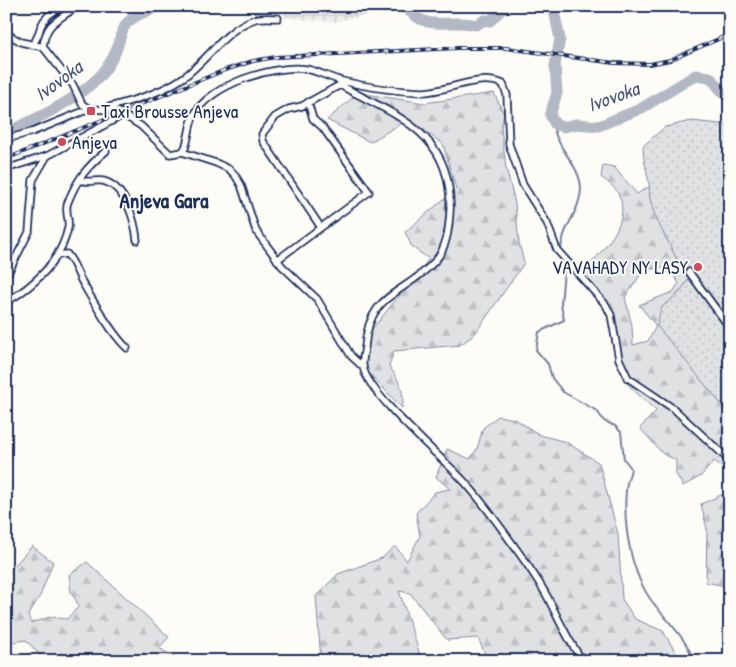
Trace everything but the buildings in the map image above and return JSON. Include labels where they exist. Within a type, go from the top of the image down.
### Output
[{"type":"street","points":[[32,45],[38,37],[45,19],[51,12],[62,6]]},
{"type":"street","points":[[43,47],[45,33],[52,23],[77,6]]},
{"type":"street","points":[[101,109],[154,94],[184,77],[209,56],[234,30],[256,18],[278,18]]},
{"type":"street","points":[[6,33],[21,42],[43,47],[73,85],[82,104],[89,109]]},
{"type":"street","points":[[182,152],[197,110],[227,86],[258,74],[305,69],[341,83],[420,130],[438,150],[448,178],[450,194],[449,228],[445,242],[436,260],[377,306],[366,331],[362,367]]},
{"type":"street","points":[[320,226],[263,141],[262,134],[275,117],[308,102],[341,83],[423,92],[483,80],[493,80],[503,84],[507,95],[507,130],[513,158],[523,185],[547,223],[557,250],[606,305],[611,315],[619,359],[628,378],[674,409],[730,461]]},
{"type":"street","points":[[277,260],[320,226],[369,192],[323,128],[313,119],[308,102]]},
{"type":"street","points":[[6,139],[32,132],[89,109],[113,110],[141,126],[170,154],[182,152],[223,166],[235,175],[241,185],[256,231],[277,260],[318,299],[351,356],[362,367],[373,386],[388,405],[462,478],[485,506],[548,597],[570,644],[583,661]]},
{"type":"street","points":[[6,169],[79,141],[123,115]]},
{"type":"street","points":[[6,302],[42,274],[59,256],[68,225],[66,209],[84,170],[106,151]]},
{"type":"street","points":[[6,277],[29,232],[34,180],[49,154]]},
{"type":"street","points":[[79,180],[104,182],[117,189],[127,207],[136,230],[137,240]]},
{"type":"street","points":[[59,256],[67,254],[70,258],[112,330],[127,348]]},
{"type":"street","points":[[689,272],[730,328]]},
{"type":"shaded area","points":[[284,6],[381,6],[383,12],[333,22],[285,18]]},
{"type":"green space","points":[[358,93],[424,103],[494,93],[504,114],[501,128],[506,168],[515,203],[519,243],[524,263],[474,335],[460,345],[394,351],[389,366],[402,391],[402,408],[366,370],[368,334],[429,259],[412,247],[405,232],[456,189],[443,144],[409,119],[370,142],[327,120]]},
{"type":"green space","points":[[691,121],[730,125],[730,415],[657,326],[661,308],[679,293],[691,276],[679,264],[655,216],[650,199],[643,146],[665,127]]},
{"type":"green space","points":[[730,127],[730,472],[714,461],[701,476],[683,486],[676,474],[676,460],[663,454],[640,428],[656,411],[623,380],[611,315],[580,276],[612,238],[621,216],[622,205],[618,193],[613,186],[601,177],[603,165],[614,167],[637,194],[657,182]],"holes":[[[667,267],[679,283],[673,292],[639,305],[656,326],[648,341],[633,345],[632,326],[625,297],[644,270]]]},
{"type":"green space","points":[[498,416],[515,419],[540,435],[566,442],[599,463],[618,534],[622,599],[635,619],[663,631],[681,661],[488,661],[478,638],[447,640],[410,593],[399,591],[422,661],[321,661],[316,596],[338,574],[382,558],[395,546],[407,561],[420,536],[416,513],[435,492],[450,489],[436,477],[447,449],[470,459],[477,449],[483,428]]},
{"type":"green space","points":[[730,491],[730,587],[706,582],[707,529],[701,504]]},
{"type":"green space","points":[[32,546],[53,562],[40,596],[28,615],[31,623],[50,617],[67,619],[79,606],[71,592],[69,575],[87,562],[169,637],[159,648],[181,661],[45,661],[26,640],[6,643],[6,575]]},
{"type":"waterway","name":"Ivovoka","points":[[6,126],[14,129],[36,119],[81,92],[102,74],[110,63],[127,23],[139,15],[161,6]]},
{"type":"waterway","name":"Ivovoka","points":[[405,6],[413,15],[421,20],[476,25],[485,20],[490,21],[505,6]]},
{"type":"waterway","name":"Ivovoka","points":[[553,6],[560,39],[555,65],[557,93],[550,115],[555,124],[562,127],[577,124],[599,126],[642,108],[696,75],[710,77],[724,94],[730,97]]},
{"type":"waterway","points":[[553,120],[557,138],[580,179],[581,188],[578,204],[564,235],[561,251]]},
{"type":"waterway","points":[[561,258],[564,270],[561,305],[564,320],[539,332],[536,350],[548,364],[552,378],[563,392],[597,411],[604,421],[615,426],[621,432],[624,459],[631,468],[626,488],[625,505],[627,535],[634,565],[646,592],[682,638],[694,661]]},
{"type":"railway","points":[[6,159],[225,70],[253,61],[276,57],[458,48],[506,48],[614,63],[650,64],[670,60],[730,34]]},
{"type":"place","name":"Taxi Brousse Anjeva","points":[[91,111]]},
{"type":"place","name":"Anjeva","points":[[62,142]]},
{"type":"place","name":"VAVAHADY NY LASY","points":[[698,267]]},
{"type":"district","name":"Anjeva Gara","points":[[164,200]]}]
